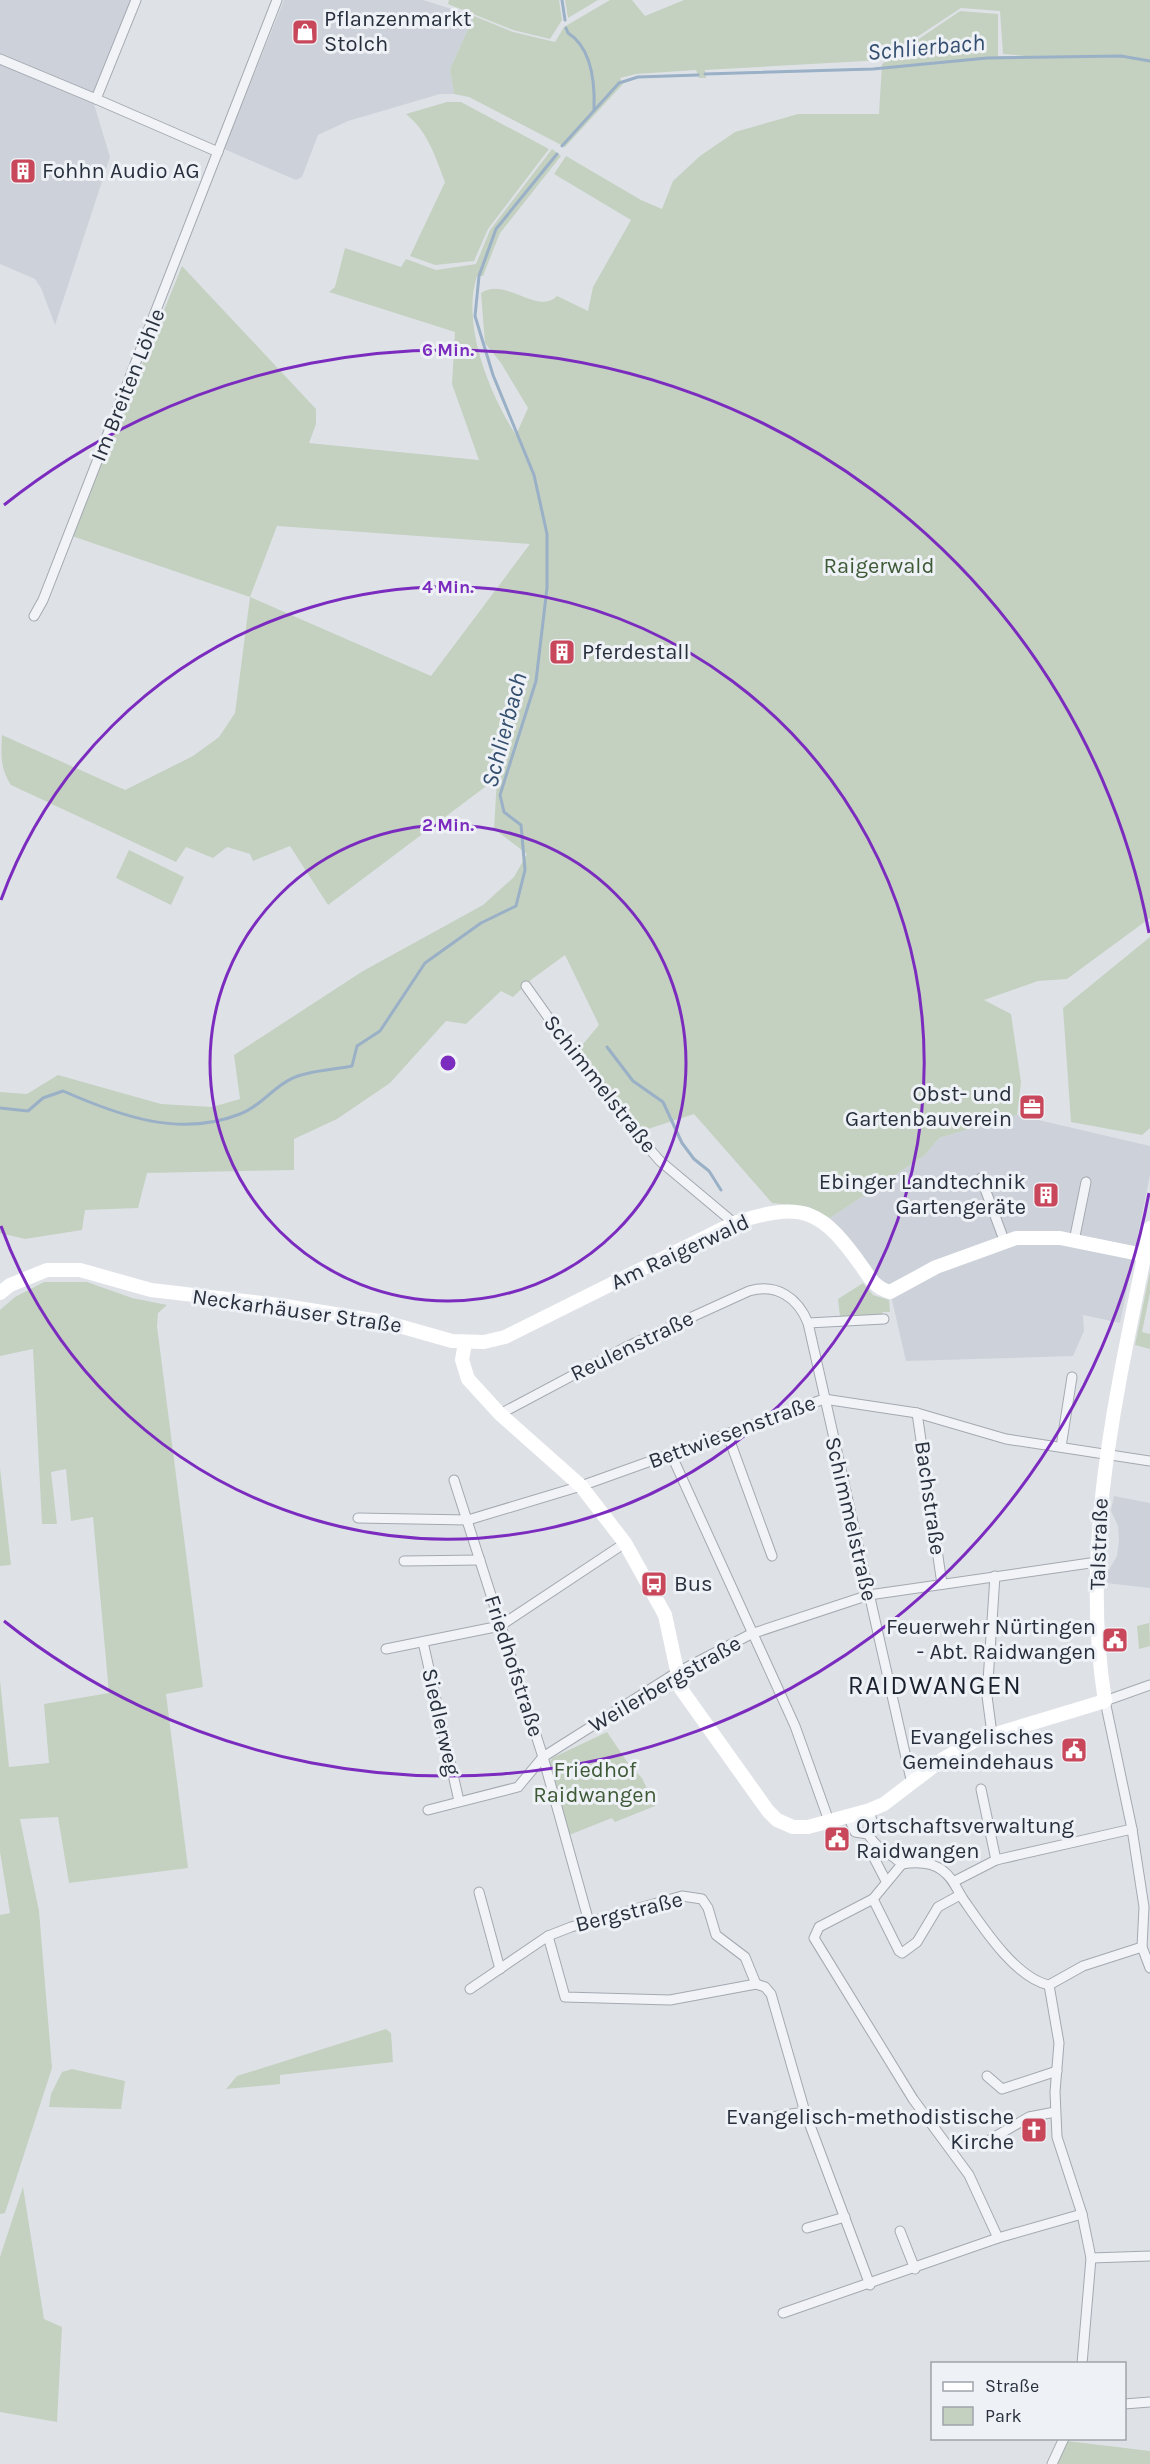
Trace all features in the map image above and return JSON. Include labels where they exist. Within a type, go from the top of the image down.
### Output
[{"type":"street","points":[[96,99],[136,0]]},
{"type":"street","name":"Im Breiten Löhle","points":[[34,616],[43,600],[278,0]]},
{"type":"street","points":[[0,59],[218,152]]},
{"type":"street","name":"Schimmelstraße","points":[[526,986],[581,1065],[660,1161],[734,1223]]},
{"type":"street","points":[[981,1178],[1004,1240]]},
{"type":"street","points":[[1074,1241],[1086,1182]]},
{"type":"street","name":"Am Raigerwald","points":[[465,1343],[484,1342],[505,1337],[734,1223],[774,1213],[786,1212],[814,1216],[828,1224],[840,1235],[879,1289],[890,1292],[936,1267],[1004,1240],[1042,1236],[1147,1256]]},
{"type":"street","name":"Talstraße","points":[[1150,1228],[1147,1256],[1106,1452],[1097,1562],[1097,1624],[1105,1701],[1132,1828],[1144,1907],[1142,1947],[1150,1968]]},
{"type":"street","name":"Neckarhäuser Straße","points":[[0,1293],[10,1285],[47,1270],[80,1270],[151,1290],[354,1316],[465,1343]]},
{"type":"street","name":"Schimmelstraße","points":[[767,1288],[790,1296],[797,1303],[808,1323],[912,1784]]},
{"type":"street","name":"Reulenstraße","points":[[500,1414],[657,1333],[749,1291],[767,1288]]},
{"type":"street","points":[[808,1323],[884,1319]]},
{"type":"street","points":[[465,1343],[462,1360],[468,1380],[500,1414],[581,1486],[625,1543],[665,1614],[671,1630],[676,1673],[690,1703],[777,1820],[794,1827],[870,1810],[884,1804],[943,1759],[992,1734],[1105,1701],[1150,1684]]},
{"type":"street","points":[[1061,1447],[1072,1377]]},
{"type":"street","name":"Bettwiesenstraße","points":[[358,1518],[468,1520],[581,1486],[824,1399],[917,1413],[1006,1439],[1106,1452],[1150,1461]]},
{"type":"street","name":"Bachstraße","points":[[917,1413],[942,1584]]},
{"type":"street","points":[[728,1432],[772,1556]]},
{"type":"street","points":[[671,1454],[751,1634],[795,1726],[829,1821]]},
{"type":"street","name":"Friedhofstraße","points":[[454,1480],[543,1756],[589,1922]]},
{"type":"street","points":[[386,1649],[500,1626],[625,1543]]},
{"type":"street","points":[[404,1561],[480,1560]]},
{"type":"street","name":"Weilerbergstraße","points":[[428,1810],[518,1787],[543,1756],[676,1673],[751,1634],[868,1595],[1097,1562]]},
{"type":"street","points":[[992,1734],[987,1696],[995,1576]]},
{"type":"street","name":"Siedlerweg","points":[[423,1642],[459,1801]]},
{"type":"street","points":[[981,1789],[996,1860]]},
{"type":"street","points":[[870,1810],[872,1823],[868,1834],[876,1848],[874,1858],[886,1881]]},
{"type":"street","points":[[848,1816],[855,1832],[868,1834]]},
{"type":"street","points":[[955,1881],[996,1860],[1132,1828]]},
{"type":"street","points":[[876,1848],[884,1850],[902,1864],[917,1863],[936,1867],[955,1881],[960,1895],[1018,1968],[1032,1980],[1049,1985],[1083,1966],[1142,1947]]},
{"type":"street","points":[[1138,1865],[1150,1863]]},
{"type":"street","points":[[902,1864],[873,1899],[819,1927],[815,1933],[816,1944],[845,1986],[914,2099],[969,2175],[998,2238]]},
{"type":"street","points":[[479,1892],[500,1969]]},
{"type":"street","points":[[873,1899],[898,1951],[902,1953],[917,1942],[938,1907],[960,1895]]},
{"type":"street","name":"Bergstraße","points":[[470,1989],[548,1936],[682,1896],[702,1899],[708,1908],[716,1935],[745,1957],[756,1984]]},
{"type":"street","points":[[548,1936],[565,1997],[670,2000],[756,1984],[765,1987],[771,1994],[805,2112],[870,2285]]},
{"type":"street","points":[[1049,1985],[1059,2043],[1054,2112],[1057,2137],[1082,2214],[1091,2258],[1082,2362]]},
{"type":"street","points":[[987,2076],[1002,2089],[1057,2071]]},
{"type":"street","points":[[750,2120],[805,2112]]},
{"type":"street","points":[[991,2139],[1029,2117],[1054,2112]]},
{"type":"street","points":[[783,2313],[870,2285],[998,2238],[1082,2214]]},
{"type":"street","points":[[807,2228],[845,2217]]},
{"type":"street","points":[[900,2231],[915,2269]]},
{"type":"street","points":[[1091,2258],[1150,2256]]},
{"type":"street","points":[[1126,2404],[1150,2402]]},
{"type":"street","points":[[1052,2464],[1062,2443]]},
{"type":"shaded area","points":[[0,0],[133,0],[94,104],[110,157],[55,325],[41,288],[35,279],[0,264]]},
{"type":"shaded area","points":[[284,0],[423,0],[474,16],[450,69],[454,94],[440,94],[348,121],[318,135],[302,177],[296,180],[224,149]]},
{"type":"shaded area","points":[[1017,1115],[1150,1146],[1150,1175],[1120,1323],[1083,1315],[1084,1331],[1073,1356],[906,1361],[889,1287],[878,1281],[849,1239],[830,1218],[925,1155],[939,1138]]},
{"type":"shaded area","points":[[1114,1496],[1150,1503],[1150,1588],[1106,1583],[1106,1575],[1117,1556],[1119,1540],[1118,1526],[1111,1511]]},
{"type":"green space","points":[[449,0],[559,0],[562,20],[550,39],[513,30],[448,4]]},
{"type":"green space","points":[[565,0],[598,0],[568,18]]},
{"type":"green space","name":"Raigerwald","points":[[610,0],[632,0],[645,16],[684,0],[1150,0],[1150,918],[1067,979],[1038,981],[984,1000],[1011,1014],[1021,1082],[1017,1115],[939,1138],[925,1155],[830,1218],[809,1207],[772,1203],[694,1114],[642,1131],[577,1051],[599,1025],[565,955],[532,979],[513,997],[501,991],[466,1024],[446,1021],[390,1083],[337,1119],[294,1139],[294,1170],[147,1173],[138,1208],[85,1210],[82,1230],[25,1239],[0,1233],[0,1092],[27,1094],[58,1075],[161,1104],[212,1107],[240,1099],[234,1055],[363,971],[483,905],[514,877],[527,854],[494,829],[497,778],[328,905],[290,846],[253,861],[250,854],[227,847],[213,858],[186,847],[176,862],[11,785],[2,761],[2,735],[125,790],[193,756],[219,737],[235,713],[250,597],[72,536],[182,266],[316,409],[316,424],[309,443],[479,460],[452,384],[455,332],[329,292],[335,287],[345,248],[401,267],[406,259],[436,270],[476,264],[490,230],[552,149],[561,156],[500,233],[483,276],[477,276],[473,295],[475,337],[481,359],[497,400],[516,435],[528,408],[501,363],[485,343],[481,293],[490,289],[500,289],[540,302],[549,301],[557,296],[588,311],[593,287],[631,220],[554,174],[566,156],[641,200],[662,209],[673,181],[700,156],[735,132],[798,114],[879,114],[882,64],[960,11],[998,14],[998,56],[1025,56],[1003,54],[1000,11],[961,8],[882,60],[705,70],[706,78],[699,78],[696,70],[636,74],[620,78],[623,84],[565,147],[469,97],[454,94],[450,69],[474,16],[513,32],[555,42],[564,27]],"holes":[[[277,526],[530,544],[431,676],[250,597]]]},
{"type":"green space","points":[[447,102],[461,102],[549,149],[488,229],[474,261],[435,265],[410,256],[445,182],[425,137],[406,114]]},
{"type":"green space","points":[[129,850],[184,877],[171,905],[116,878]]},
{"type":"green space","points":[[1150,937],[1150,1128],[1142,1135],[1071,1122],[1063,1008]]},
{"type":"green space","points":[[1150,1271],[1150,1293],[1142,1332],[1150,1334],[1150,1349],[1135,1345]]},
{"type":"green space","points":[[44,1282],[87,1282],[132,1298],[167,1305],[158,1313],[157,1326],[203,1687],[166,1694],[188,1868],[69,1883],[58,1817],[20,1819],[39,1911],[52,2068],[5,2213],[0,2214],[0,1915],[10,1913],[0,1852],[0,1680],[9,1767],[49,1763],[44,1704],[109,1693],[93,1517],[71,1521],[66,1469],[51,1472],[57,1524],[42,1524],[33,1349],[0,1356],[0,1310],[15,1297]]},
{"type":"green space","points":[[863,1283],[873,1295],[889,1300],[890,1312],[883,1312],[881,1315],[840,1317],[838,1299]]},
{"type":"green space","points":[[0,1468],[11,1565],[0,1566]]},
{"type":"green space","points":[[1149,1613],[1150,1646],[1139,1649],[1137,1626],[1149,1623]]},
{"type":"green space","name":"Friedhof Raidwangen","points":[[607,1732],[630,1766],[642,1778],[655,1806],[615,1822],[612,1818],[569,1835],[550,1762],[552,1758]]},
{"type":"green space","points":[[386,2029],[391,2033],[393,2062],[280,2075],[280,2084],[226,2089],[237,2076]]},
{"type":"green space","points":[[72,2069],[125,2081],[121,2109],[49,2107],[51,2094],[62,2072]]},
{"type":"green space","points":[[23,2187],[44,2319],[62,2327],[57,2422],[0,2412],[0,2257]]},
{"type":"green space","points":[[1067,2441],[1150,2451],[1150,2464],[1054,2464]]},
{"type":"waterway","points":[[562,0],[565,20]]},
{"type":"waterway","points":[[566,28],[587,57],[593,78],[594,110]]},
{"type":"waterway","name":"Schlierbach","points":[[705,74],[873,69],[987,58],[1121,56],[1150,61]]},
{"type":"waterway","name":"Schlierbach","points":[[562,146],[619,83],[638,77],[698,75]]},
{"type":"waterway","name":"Schlierbach","points":[[0,1108],[28,1111],[43,1098],[63,1091],[128,1116],[173,1124],[218,1121],[240,1114],[254,1107],[293,1078],[352,1066],[357,1046],[380,1031],[425,963],[481,923],[516,906],[525,870],[521,825],[504,812],[500,795],[536,681],[547,588],[547,534],[534,475],[493,375],[475,316],[479,276],[496,229],[557,154]]},
{"type":"waterway","points":[[607,1047],[633,1081],[663,1102],[682,1143],[694,1159],[709,1171],[721,1190]]},
{"type":"place","name":"Pflanzenmarkt Stolch","points":[[305,32]]},
{"type":"place","name":"Fohhn Audio AG","points":[[23,171]]},
{"type":"place","name":"Pferdestall","points":[[562,652]]},
{"type":"place","name":"Obst- und Gartenbauverein","points":[[1032,1107]]},
{"type":"place","name":"Ebinger Landtechnik Gartengeräte","points":[[1046,1195]]},
{"type":"place","name":"Bus","points":[[654,1584]]},
{"type":"place","name":"Feuerwehr Nürtingen - Abt. Raidwangen","points":[[1115,1640]]},
{"type":"place","name":"Evangelisches Gemeindehaus","points":[[1074,1750]]},
{"type":"place","name":"Ortschaftsverwaltung Raidwangen","points":[[837,1839]]},
{"type":"place","name":"Evangelisch-methodistische Kirche","points":[[1034,2130]]},
{"type":"district","name":"RAIDWANGEN","points":[[935,1685]]}]
